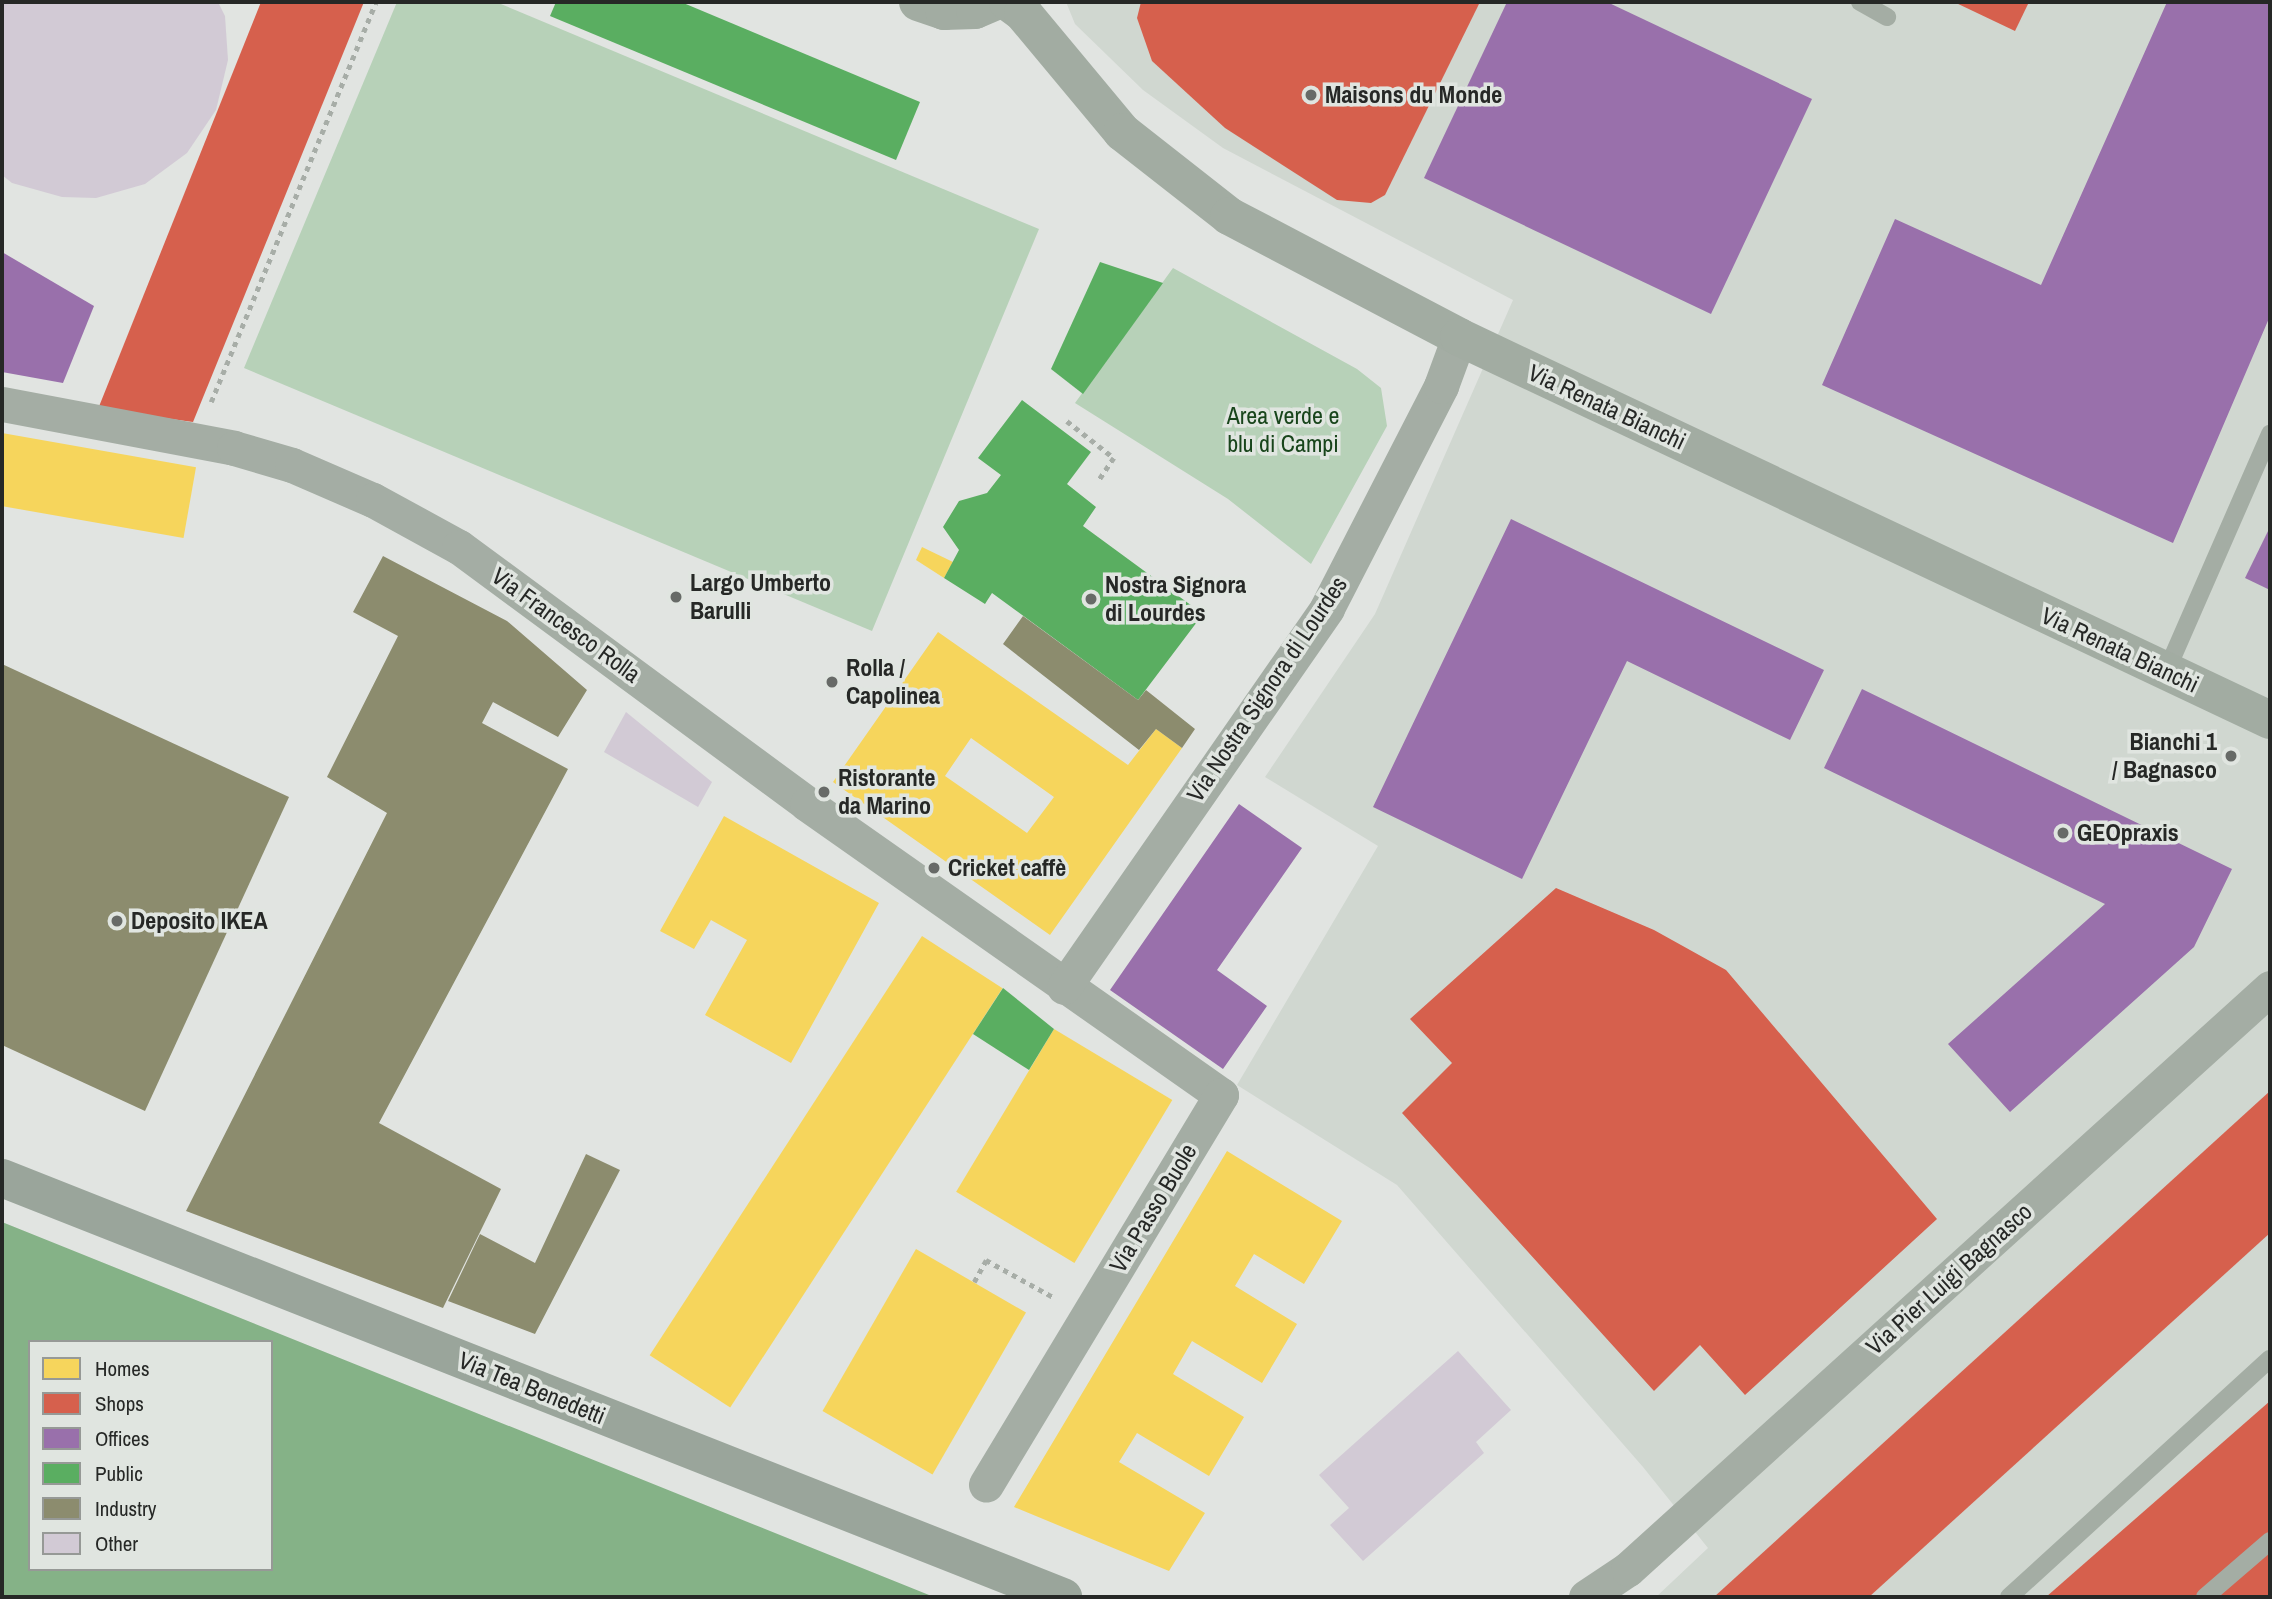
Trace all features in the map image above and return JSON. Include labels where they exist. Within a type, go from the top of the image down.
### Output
[{"type":"main road","name":"Via Tea Benedetti","points":[[2,1178],[1063,1597]]},
{"type":"street","points":[[918,2],[944,11],[975,10],[994,2]]},
{"type":"street","name":"Via Renata Bianchi","points":[[1008,2],[1023,13],[1122,132],[1229,216],[1459,337],[2270,720]]},
{"type":"street","name":"Via Nostra Signora di Lourdes","points":[[1064,987],[1327,608],[1441,386],[1459,337]]},
{"type":"street","name":"Via Francesco Rolla","points":[[2,404],[196,440],[292,465],[373,500],[459,547],[1064,987]]},
{"type":"street","name":"Via Passo Buole","points":[[986,1485],[1221,1095],[1064,987]]},
{"type":"street","name":"Via Pier Luigi Bagnasco","points":[[1586,1597],[1621,1583],[2270,988]]},
{"type":"lane","points":[[1860,2],[1887,17]]},
{"type":"lane","points":[[2166,671],[2270,434]]},
{"type":"lane","points":[[2009,1597],[2270,1359]]},
{"type":"lane","points":[[2205,1597],[2270,1541]]},
{"type":"path","points":[[196,440],[376,2]]},
{"type":"path","points":[[1067,421],[1114,458],[1099,480]]},
{"type":"path","points":[[974,1282],[986,1260],[1088,1316]]},
{"type":"shaded area","points":[[1066,2],[2270,2],[2270,1597],[1656,1597],[1708,1548],[1643,1467],[1397,1185],[1237,1085],[1378,846],[1265,777],[1375,614],[1513,300],[1223,148],[1143,90],[1075,24]]},
{"type":"shaded area","points":[[2,1222],[934,1597],[2,1597]]},
{"type":"green space","points":[[397,2],[496,2],[1039,229],[872,631],[244,368]]},
{"type":"green space","name":"Area verde e blu di Campi","points":[[1173,268],[1357,369],[1381,388],[1387,426],[1311,564],[1228,499],[1075,403]]},
{"type":"building: Homes","points":[[2,433],[196,467],[184,538],[2,506]]},
{"type":"building: Homes","points":[[922,547],[953,562],[944,578],[916,560]]},
{"type":"building: Homes","points":[[938,632],[1128,765],[1156,729],[1182,748],[1050,935],[833,782]],"holes":[[[971,738],[1054,797],[1027,833],[945,776]]]},
{"type":"building: Homes","points":[[724,816],[879,903],[791,1063],[705,1015],[747,940],[711,920],[694,949],[660,931]]},
{"type":"building: Homes","points":[[922,936],[1003,988],[730,1408],[650,1355]]},
{"type":"building: Homes","points":[[1054,1029],[1172,1100],[1074,1263],[956,1192]]},
{"type":"building: Homes","points":[[1227,1151],[1342,1221],[1304,1284],[1254,1254],[1235,1286],[1297,1324],[1262,1383],[1192,1341],[1173,1374],[1244,1417],[1209,1476],[1137,1433],[1119,1462],[1205,1513],[1169,1571],[1014,1507]]},
{"type":"building: Homes","points":[[916,1249],[1026,1312],[932,1474],[822,1411]]},
{"type":"building: Shops","points":[[261,2],[364,2],[193,422],[98,409]]},
{"type":"building: Shops","name":"Maisons du Monde","points":[[1141,2],[1480,2],[1385,195],[1371,203],[1337,200],[1225,128],[1152,61],[1137,18]]},
{"type":"building: Shops","points":[[1954,2],[2029,2],[2015,31]]},
{"type":"building: Shops","points":[[1556,888],[1654,930],[1726,970],[1937,1219],[1745,1395],[1700,1345],[1654,1391],[1402,1113],[1452,1063],[1410,1019]]},
{"type":"building: Shops","points":[[2270,1091],[2270,1233],[1869,1597],[1714,1597]]},
{"type":"building: Shops","points":[[2270,1401],[2270,1597],[2046,1597]]},
{"type":"building: Offices","points":[[1507,2],[1607,2],[1812,99],[1711,314],[1424,178]]},
{"type":"building: Offices","points":[[2167,2],[2270,2],[2270,316],[2173,543],[1822,385],[1895,219],[2041,285]]},
{"type":"building: Offices","points":[[2,252],[94,306],[63,383],[2,372]]},
{"type":"building: Offices","points":[[1511,519],[1824,670],[1790,740],[1627,661],[1522,879],[1373,807]]},
{"type":"building: Offices","points":[[2270,527],[2270,590],[2245,578]]},
{"type":"building: Offices","points":[[1862,689],[2232,869],[2194,947],[2010,1112],[1948,1044],[2105,904],[1824,768]]},
{"type":"building: Offices","points":[[1239,804],[1302,848],[1217,970],[1267,1006],[1223,1069],[1110,990]]},
{"type":"building: Public","points":[[556,2],[681,2],[920,102],[896,160],[550,16]]},
{"type":"building: Public","points":[[1100,262],[1163,283],[1083,394],[1051,369]]},
{"type":"building: Public","name":"Nostra Signora di Lourdes","points":[[1022,400],[1091,452],[1067,484],[1096,507],[1083,526],[1203,614],[1138,700],[992,593],[985,604],[944,578],[959,550],[943,527],[959,501],[987,493],[1001,475],[978,458]]},
{"type":"building: Public","points":[[1003,988],[1054,1029],[1029,1070],[973,1034]]},
{"type":"building: Industry","points":[[383,556],[507,621],[587,690],[558,737],[493,702],[482,723],[568,769],[379,1123],[501,1189],[443,1308],[186,1211],[387,813],[327,777],[398,636],[353,612]]},
{"type":"building: Industry","points":[[1023,616],[1138,700],[1146,690],[1195,729],[1182,748],[1156,729],[1139,750],[1003,644]]},
{"type":"building: Industry","name":"Deposito IKEA","points":[[2,664],[289,797],[145,1111],[2,1045]]},
{"type":"building: Industry","points":[[586,1154],[620,1170],[535,1334],[448,1301],[480,1234],[535,1263]]},
{"type":"building: Other","points":[[2,2],[218,2],[225,16],[228,60],[216,110],[187,153],[145,184],[96,198],[62,197],[12,183],[2,175]]},
{"type":"building: Other","points":[[626,712],[712,782],[698,807],[604,752]]},
{"type":"building: Other","points":[[1458,1351],[1511,1410],[1476,1442],[1484,1453],[1363,1561],[1330,1525],[1349,1508],[1319,1475]]},
{"type":"place","name":"Maisons du Monde","points":[[1311,95]]},
{"type":"place","name":"Largo Umberto Barulli","points":[[676,597]]},
{"type":"place","name":"Nostra Signora di Lourdes","points":[[1091,599]]},
{"type":"place","name":"Rolla / Capolinea","points":[[832,682]]},
{"type":"place","name":"Bianchi 1 / Bagnasco","points":[[2231,756]]},
{"type":"place","name":"Ristorante da Marino","points":[[824,792]]},
{"type":"place","name":"GEOpraxis","points":[[2063,833]]},
{"type":"place","name":"Cricket caffè","points":[[934,868]]},
{"type":"place","name":"Deposito IKEA","points":[[117,921]]}]
